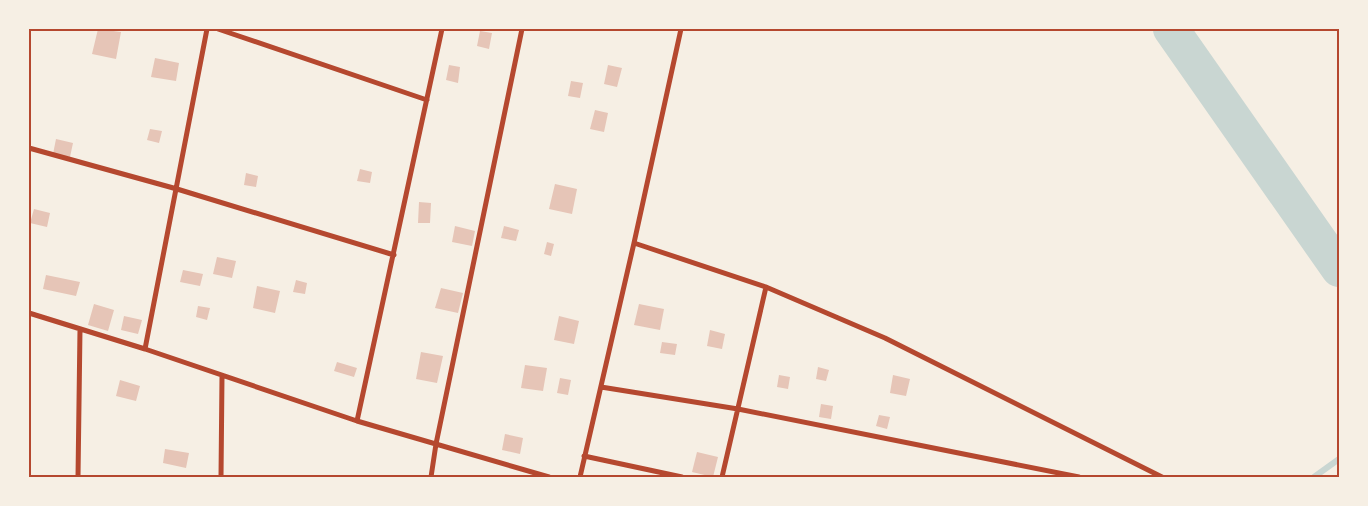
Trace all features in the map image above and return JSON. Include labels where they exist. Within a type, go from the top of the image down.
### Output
[{"type":"street","points":[[145,349],[207,29]]},
{"type":"street","points":[[218,29],[428,100]]},
{"type":"street","points":[[357,421],[442,29]]},
{"type":"street","points":[[431,477],[436,444],[522,29]]},
{"type":"street","points":[[580,477],[681,29]]},
{"type":"street","points":[[29,148],[177,189],[394,255]]},
{"type":"street","points":[[634,243],[766,287],[885,338],[1162,477]]},
{"type":"street","points":[[722,477],[766,287]]},
{"type":"street","points":[[29,313],[145,349],[357,421],[549,477]]},
{"type":"street","points":[[78,477],[80,329]]},
{"type":"street","points":[[221,477],[222,376]]},
{"type":"street","points":[[600,386],[738,409],[1079,477]]},
{"type":"street","points":[[584,456],[682,477]]},
{"type":"building","points":[[98,29],[121,32],[116,59],[92,54]]},
{"type":"building","points":[[480,31],[492,33],[489,49],[477,46]]},
{"type":"building","points":[[155,58],[179,63],[176,81],[151,77]]},
{"type":"building","points":[[449,65],[460,67],[458,83],[446,80]]},
{"type":"building","points":[[608,65],[622,68],[617,87],[604,84]]},
{"type":"building","points":[[571,81],[583,83],[580,98],[568,96]]},
{"type":"building","points":[[595,110],[608,113],[604,132],[590,129]]},
{"type":"building","points":[[150,129],[162,131],[159,143],[147,140]]},
{"type":"building","points":[[56,139],[73,143],[70,157],[53,154]]},
{"type":"building","points":[[360,169],[372,172],[370,183],[357,181]]},
{"type":"building","points":[[246,173],[258,176],[256,187],[244,185]]},
{"type":"building","points":[[555,184],[577,189],[572,214],[549,209]]},
{"type":"building","points":[[419,202],[431,203],[430,223],[418,223]]},
{"type":"building","points":[[34,209],[50,213],[47,227],[30,223]]},
{"type":"building","points":[[455,226],[475,231],[472,246],[452,242]]},
{"type":"building","points":[[504,226],[519,230],[516,241],[501,238]]},
{"type":"building","points":[[547,242],[554,244],[551,256],[544,254]]},
{"type":"building","points":[[217,257],[236,261],[232,278],[213,274]]},
{"type":"building","points":[[183,270],[203,274],[200,286],[180,282]]},
{"type":"building","points":[[46,275],[80,282],[76,296],[43,289]]},
{"type":"building","points":[[296,280],[307,283],[305,294],[293,292]]},
{"type":"building","points":[[257,286],[280,291],[275,313],[253,308]]},
{"type":"building","points":[[441,288],[463,293],[458,313],[435,308]]},
{"type":"building","points":[[94,304],[114,310],[108,331],[88,325]]},
{"type":"building","points":[[639,304],[664,309],[660,330],[634,325]]},
{"type":"building","points":[[198,306],[210,308],[207,320],[196,317]]},
{"type":"building","points":[[124,316],[142,320],[138,334],[121,330]]},
{"type":"building","points":[[559,316],[579,321],[574,344],[554,340]]},
{"type":"building","points":[[710,330],[725,334],[722,349],[707,346]]},
{"type":"building","points":[[662,342],[677,344],[675,355],[660,353]]},
{"type":"building","points":[[421,352],[443,356],[437,383],[416,379]]},
{"type":"building","points":[[337,362],[357,368],[354,377],[334,371]]},
{"type":"building","points":[[525,365],[547,368],[543,391],[521,388]]},
{"type":"building","points":[[818,367],[829,370],[826,381],[816,379]]},
{"type":"building","points":[[779,375],[790,377],[788,389],[777,387]]},
{"type":"building","points":[[893,375],[910,379],[906,396],[890,393]]},
{"type":"building","points":[[560,378],[571,380],[568,395],[557,393]]},
{"type":"building","points":[[120,380],[140,386],[136,401],[116,396]]},
{"type":"building","points":[[821,404],[833,406],[831,419],[819,417]]},
{"type":"building","points":[[879,415],[890,417],[887,429],[876,426]]},
{"type":"building","points":[[505,434],[523,438],[520,454],[502,450]]},
{"type":"building","points":[[165,449],[189,453],[186,468],[163,463]]},
{"type":"building","points":[[697,452],[718,457],[713,477],[692,472]]},
{"type":"waterway","points":[[1171,29],[1339,269]]},
{"type":"waterway","points":[[1314,477],[1339,459]]}]
